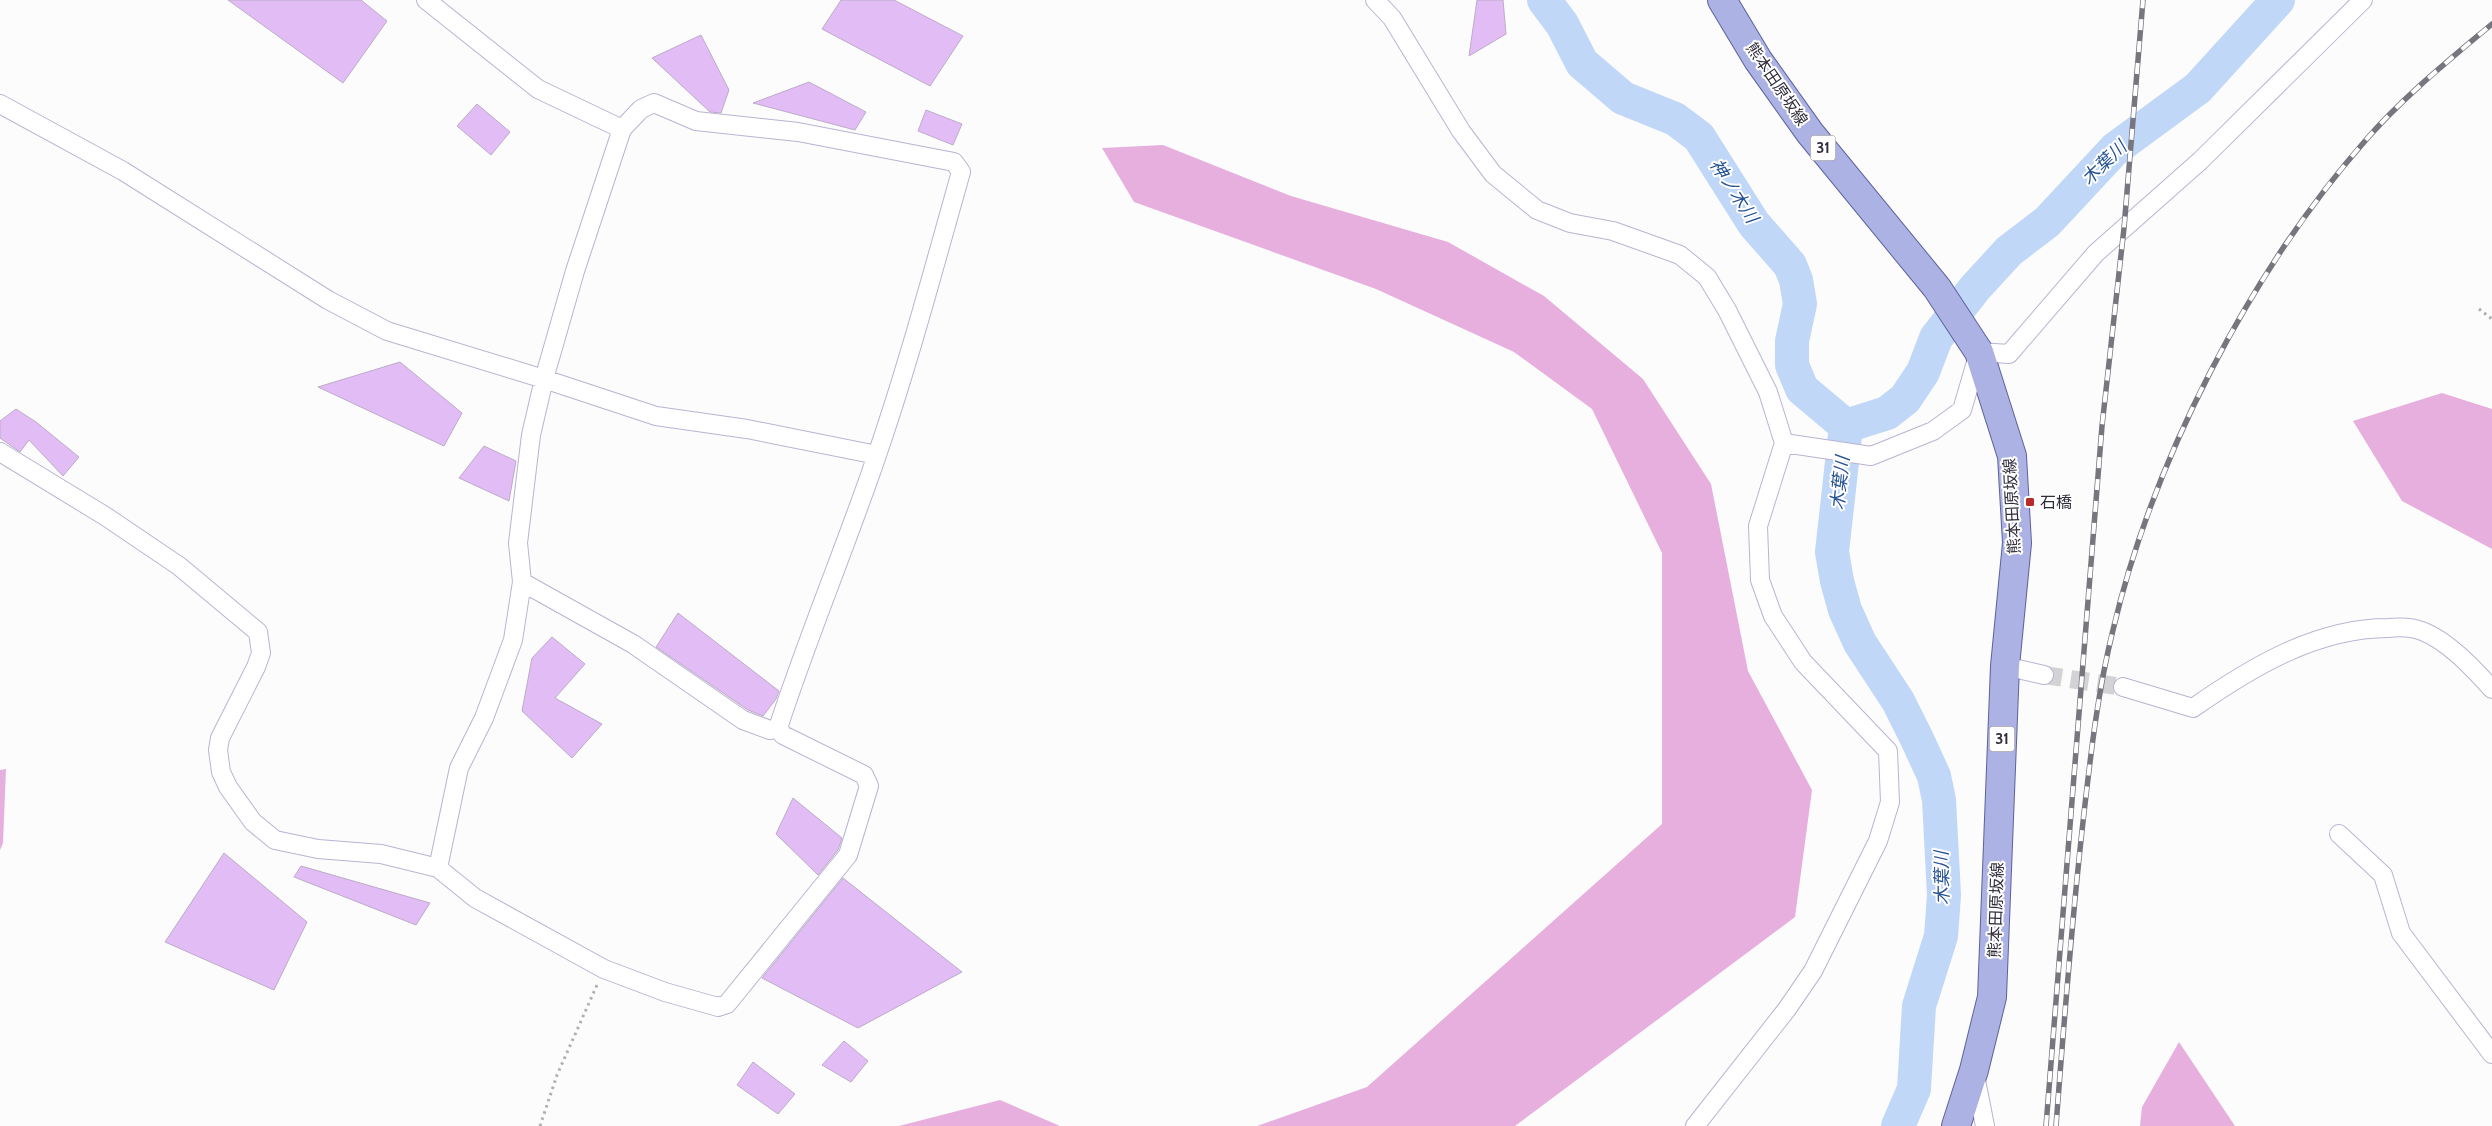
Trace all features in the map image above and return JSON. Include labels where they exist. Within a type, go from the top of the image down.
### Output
[{"type":"main road","name":"熊本田原坂線","points":[[1722,0],[1758,60],[1810,133],[1937,288],[1972,342],[2012,456],[2017,543],[2005,666],[1992,997],[1974,1070],[1956,1126]]},
{"type":"street","points":[[426,0],[538,89],[622,129]]},
{"type":"street","points":[[1375,0],[1392,18],[1461,131],[1493,174],[1537,210],[1570,223],[1613,231],[1680,255],[1706,277],[1727,310],[1768,392],[1784,443],[1758,526],[1760,580],[1773,616],[1803,662],[1888,751],[1890,802],[1878,841],[1812,971],[1787,1009],[1695,1126]]},
{"type":"street","points":[[1784,443],[1871,456],[1933,431],[1962,410],[1972,342],[2009,354],[2096,252],[2200,160],[2363,0]]},
{"type":"street","points":[[438,868],[459,768],[484,718],[513,640],[522,582],[518,543],[530,436],[544,378],[575,271],[622,129],[641,109],[654,103],[696,121],[798,132],[954,162],[961,172],[926,296],[877,455],[802,654],[778,728]]},
{"type":"street","points":[[0,104],[123,171],[328,300],[387,331],[544,378],[656,416],[747,428],[877,455]]},
{"type":"street","points":[[0,452],[105,516],[179,566],[258,632],[261,653],[256,667],[220,738],[218,750],[220,772],[228,787],[253,822],[275,840],[318,848],[381,854],[438,868],[475,898],[604,969],[718,1007],[727,1004],[848,855],[869,786],[864,775],[783,734],[778,728]]},
{"type":"street","points":[[522,582],[634,644],[743,720],[770,730],[778,728]]},
{"type":"street","points":[[2123,687],[2193,708],[2243,674],[2297,648],[2345,631],[2395,628],[2420,630],[2438,638],[2492,689]]},
{"type":"street","points":[[2005,666],[2044,675]]},
{"type":"street","points":[[2339,834],[2383,875],[2401,933],[2492,1054]]},
{"type":"street","points":[[1974,1070],[1985,1126]]},
{"type":"path","points":[[2479,309],[2492,319]]},
{"type":"path","points":[[540,1126],[557,1075],[604,969]]},
{"type":"shaded area","points":[[1163,145],[1291,196],[1448,242],[1544,296],[1643,379],[1711,484],[1748,671],[1812,790],[1795,917],[1515,1126],[1257,1126],[1367,1087],[1662,824],[1662,553],[1592,409],[1514,352],[1376,289],[1134,202],[1102,148]]},
{"type":"shaded area","points":[[2442,393],[2492,409],[2492,549],[2402,501],[2353,421]]},
{"type":"shaded area","points":[[6,769],[3,843],[0,850],[0,770]]},
{"type":"shaded area","points":[[2179,1042],[2235,1126],[2140,1126],[2142,1107]]},
{"type":"shaded area","points":[[1000,1100],[1060,1126],[899,1126]]},
{"type":"building","points":[[228,0],[361,0],[387,21],[343,83]]},
{"type":"building","points":[[841,0],[894,0],[963,36],[930,86],[822,29]]},
{"type":"building","points":[[1477,0],[1503,0],[1506,34],[1469,56]]},
{"type":"building","points":[[701,35],[729,90],[721,113],[710,112],[652,58]]},
{"type":"building","points":[[809,82],[866,112],[855,130],[753,103]]},
{"type":"building","points":[[477,104],[510,132],[491,155],[457,126]]},
{"type":"building","points":[[926,110],[962,124],[953,145],[918,131]]},
{"type":"building","points":[[400,362],[462,413],[444,446],[318,387]]},
{"type":"building","points":[[16,409],[36,422],[79,457],[63,476],[29,440],[20,452],[0,438],[0,421]]},
{"type":"building","points":[[484,446],[516,461],[509,501],[459,478]]},
{"type":"building","points":[[678,613],[779,691],[776,699],[763,716],[748,710],[656,647]]},
{"type":"building","points":[[552,637],[585,664],[555,698],[602,724],[572,758],[522,711],[532,658]]},
{"type":"building","points":[[793,798],[842,838],[838,850],[818,875],[776,834]]},
{"type":"building","points":[[224,853],[307,922],[274,990],[165,942]]},
{"type":"building","points":[[301,866],[430,903],[416,925],[294,877]]},
{"type":"building","points":[[843,878],[962,972],[858,1028],[762,978]]},
{"type":"building","points":[[844,1041],[868,1061],[851,1082],[822,1065]]},
{"type":"building","points":[[753,1062],[795,1094],[778,1114],[737,1085]]},
{"type":"waterway","name":"神ノ木川","points":[[1544,0],[1562,24],[1582,63],[1623,98],[1675,119],[1699,137],[1754,224],[1790,265],[1796,280],[1800,304],[1792,341],[1792,365],[1802,389],[1846,426]]},
{"type":"waterway","name":"木葉川","points":[[1898,1126],[1914,1089],[1919,1006],[1941,936],[1944,895],[1939,800],[1934,776],[1917,739],[1898,701],[1860,643],[1845,610],[1837,581],[1832,552],[1846,426],[1887,413],[1905,399],[1923,372],[1936,338],[1975,288],[2009,251],[2047,222],[2115,149],[2198,88],[2278,0]]},
{"type":"tunnel","points":[[2044,675],[2123,687]]},
{"type":"railway","points":[[2046,1126],[2102,426],[2124,228],[2143,0]]},
{"type":"railway","points":[[2056,1126],[2076,891],[2087,790],[2103,675],[2113,630],[2131,566],[2153,500],[2180,435],[2211,371],[2245,308],[2283,249],[2323,193],[2379,125],[2426,80],[2492,24]]},
{"type":"place","name":"石橋","points":[[2030,502]]}]
